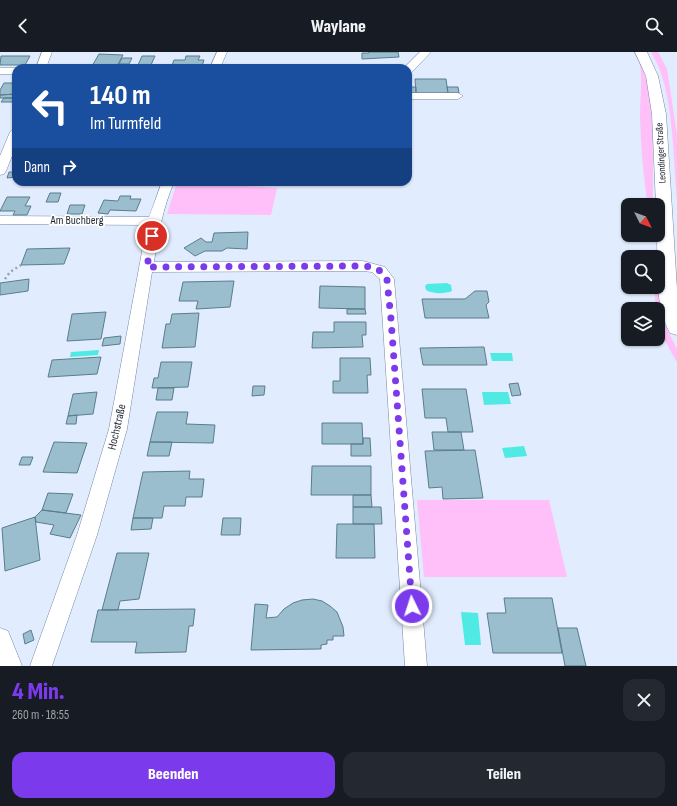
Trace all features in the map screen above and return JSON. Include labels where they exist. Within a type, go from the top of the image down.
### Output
[{"type":"street","points":[[42,64],[47,52]]},
{"type":"street","points":[[217,64],[222,52]]},
{"type":"street","points":[[412,66],[426,52]]},
{"type":"street","name":"Leondinger Straße","points":[[640,52],[652,76],[658,114],[668,292],[671,313],[677,328]]},
{"type":"street","points":[[0,71],[12,71]]},
{"type":"street","points":[[412,96],[458,96]]},
{"type":"street","points":[[0,171],[12,142]]},
{"type":"street","name":"Hochstraße","points":[[41,666],[46,646],[87,535],[118,429],[154,220],[166,186]]},
{"type":"street","name":"Am Buchberg","points":[[0,220],[154,220]]},
{"type":"street","points":[[147,267],[363,266],[373,267],[384,274],[387,280],[391,319],[416,666]]},
{"type":"street","points":[[0,639],[11,666]]},
{"type":"path","points":[[5,279],[10,272],[21,265]]},
{"type":"shaded area","points":[[651,52],[658,52],[667,69],[677,135],[677,200],[668,103],[659,67]]},
{"type":"shaded area","points":[[639,60],[645,74],[651,110],[653,198],[647,198],[644,172],[640,127]]},
{"type":"shaded area","points":[[176,186],[244,186],[277,188],[271,215],[167,214]]},
{"type":"shaded area","points":[[447,283],[451,285],[452,291],[435,293],[426,290],[425,286],[427,284]]},
{"type":"shaded area","points":[[655,294],[661,294],[661,302],[655,302]]},
{"type":"shaded area","points":[[665,321],[677,349],[677,362],[665,339]]},
{"type":"shaded area","points":[[99,350],[98,355],[70,357],[71,352]]},
{"type":"shaded area","points":[[490,353],[512,353],[513,361],[492,361]]},
{"type":"shaded area","points":[[482,392],[508,392],[511,404],[484,405]]},
{"type":"shaded area","points":[[524,446],[527,456],[505,458],[502,448]]},
{"type":"shaded area","points":[[417,500],[549,500],[567,577],[424,577]]},
{"type":"shaded area","points":[[461,612],[478,613],[481,645],[465,645]]},
{"type":"building","points":[[398,52],[399,57],[362,59],[362,53]]},
{"type":"building","points":[[99,54],[123,55],[118,64],[93,64]]},
{"type":"building","points":[[1,56],[30,56],[26,64],[0,65]]},
{"type":"building","points":[[142,56],[155,56],[151,64],[138,64]]},
{"type":"building","points":[[186,56],[200,56],[198,60],[204,60],[203,64],[172,64],[174,60],[185,60]]},
{"type":"building","points":[[122,58],[132,58],[129,64],[119,64]]},
{"type":"building","points":[[415,79],[446,79],[448,93],[416,93]]},
{"type":"building","points":[[4,83],[12,83],[12,94],[0,95],[0,90]]},
{"type":"building","points":[[412,87],[416,87],[416,93],[412,93]]},
{"type":"building","points":[[447,87],[458,87],[459,93],[448,93]]},
{"type":"building","points":[[12,94],[12,98],[0,98],[0,95]]},
{"type":"building","points":[[4,98],[12,98],[12,102],[1,102]]},
{"type":"building","points":[[9,172],[12,172],[12,177],[7,178]]},
{"type":"building","points":[[50,193],[61,193],[58,202],[46,202]]},
{"type":"building","points":[[120,196],[131,196],[130,199],[141,199],[136,211],[110,210],[108,214],[98,213],[104,200],[118,201]]},
{"type":"building","points":[[7,197],[30,197],[25,206],[31,206],[27,215],[13,215],[15,211],[0,211]]},
{"type":"building","points":[[70,205],[85,205],[82,214],[67,214]]},
{"type":"building","points":[[248,232],[247,249],[227,248],[222,251],[205,251],[195,256],[184,248],[201,238],[206,242],[212,242],[214,233]]},
{"type":"building","points":[[70,248],[64,264],[21,265],[27,249]]},
{"type":"building","points":[[29,279],[28,291],[0,295],[0,283]]},
{"type":"building","points":[[234,281],[230,307],[196,309],[198,301],[179,301],[183,282]]},
{"type":"building","points":[[320,286],[365,287],[365,309],[319,308]]},
{"type":"building","points":[[475,291],[487,291],[489,302],[486,305],[489,318],[425,318],[422,299],[465,299]]},
{"type":"building","points":[[347,309],[365,309],[366,314],[347,314]]},
{"type":"building","points":[[106,312],[101,339],[67,341],[72,314]]},
{"type":"building","points":[[199,313],[195,347],[162,348],[166,324],[170,324],[172,314]]},
{"type":"building","points":[[334,322],[366,322],[366,335],[362,335],[363,347],[312,348],[313,332],[334,332]]},
{"type":"building","points":[[121,336],[120,344],[102,346],[104,338]]},
{"type":"building","points":[[484,347],[487,365],[423,365],[420,348]]},
{"type":"building","points":[[101,357],[97,374],[48,377],[52,360]]},
{"type":"building","points":[[340,358],[370,358],[371,375],[367,375],[368,393],[333,393],[333,381],[340,381]]},
{"type":"building","points":[[161,362],[192,362],[188,387],[152,388],[154,378],[158,378]]},
{"type":"building","points":[[518,383],[521,395],[512,396],[509,384]]},
{"type":"building","points":[[253,386],[265,386],[264,395],[252,396]]},
{"type":"building","points":[[158,388],[174,388],[172,400],[156,400]]},
{"type":"building","points":[[422,389],[466,389],[473,432],[448,432],[446,418],[425,418]]},
{"type":"building","points":[[97,392],[93,414],[68,416],[73,394]]},
{"type":"building","points":[[157,412],[188,412],[186,424],[215,425],[213,443],[150,442]]},
{"type":"building","points":[[77,415],[76,424],[66,424],[68,416]]},
{"type":"building","points":[[322,423],[362,423],[363,444],[322,444]]},
{"type":"building","points":[[432,432],[461,432],[464,450],[434,450]]},
{"type":"building","points":[[363,438],[370,438],[371,456],[351,456],[351,444],[363,444]]},
{"type":"building","points":[[54,442],[87,443],[77,473],[43,472]]},
{"type":"building","points":[[150,442],[172,442],[169,456],[147,456]]},
{"type":"building","points":[[475,450],[483,498],[443,499],[442,487],[429,488],[425,451]]},
{"type":"building","points":[[22,457],[33,457],[30,465],[19,465]]},
{"type":"building","points":[[312,466],[371,466],[371,495],[311,495]]},
{"type":"building","points":[[190,471],[189,479],[204,479],[202,497],[186,497],[185,506],[164,506],[162,518],[133,518],[143,472]]},
{"type":"building","points":[[48,493],[73,494],[66,513],[42,510]]},
{"type":"building","points":[[353,495],[371,495],[372,507],[353,507]]},
{"type":"building","points":[[353,507],[381,507],[382,524],[353,524]]},
{"type":"building","points":[[42,510],[81,515],[70,538],[50,534],[54,525],[36,522],[35,517]]},
{"type":"building","points":[[35,517],[40,560],[5,571],[2,528]]},
{"type":"building","points":[[133,518],[153,518],[151,529],[131,530]]},
{"type":"building","points":[[223,518],[241,518],[240,535],[221,535]]},
{"type":"building","points":[[337,524],[374,524],[375,558],[336,558]]},
{"type":"building","points":[[117,553],[149,553],[139,599],[120,601],[118,610],[102,610]]},
{"type":"building","points":[[504,598],[552,598],[562,653],[493,653],[487,613],[506,613]]},
{"type":"building","points":[[313,599],[322,601],[337,612],[343,627],[344,636],[333,636],[333,640],[327,640],[327,644],[321,645],[321,649],[251,650],[255,604],[268,605],[266,618],[277,617],[284,609],[293,603]]},
{"type":"building","points":[[195,609],[193,626],[189,626],[186,652],[135,653],[137,642],[91,642],[98,610]]},
{"type":"building","points":[[558,628],[577,628],[586,666],[565,666]]},
{"type":"building","points":[[31,630],[34,640],[25,644],[23,634]]},
{"type":"route","points":[[152,236],[147,267],[363,266],[373,267],[380,270],[384,274],[387,280],[391,319],[412,606]]}]
